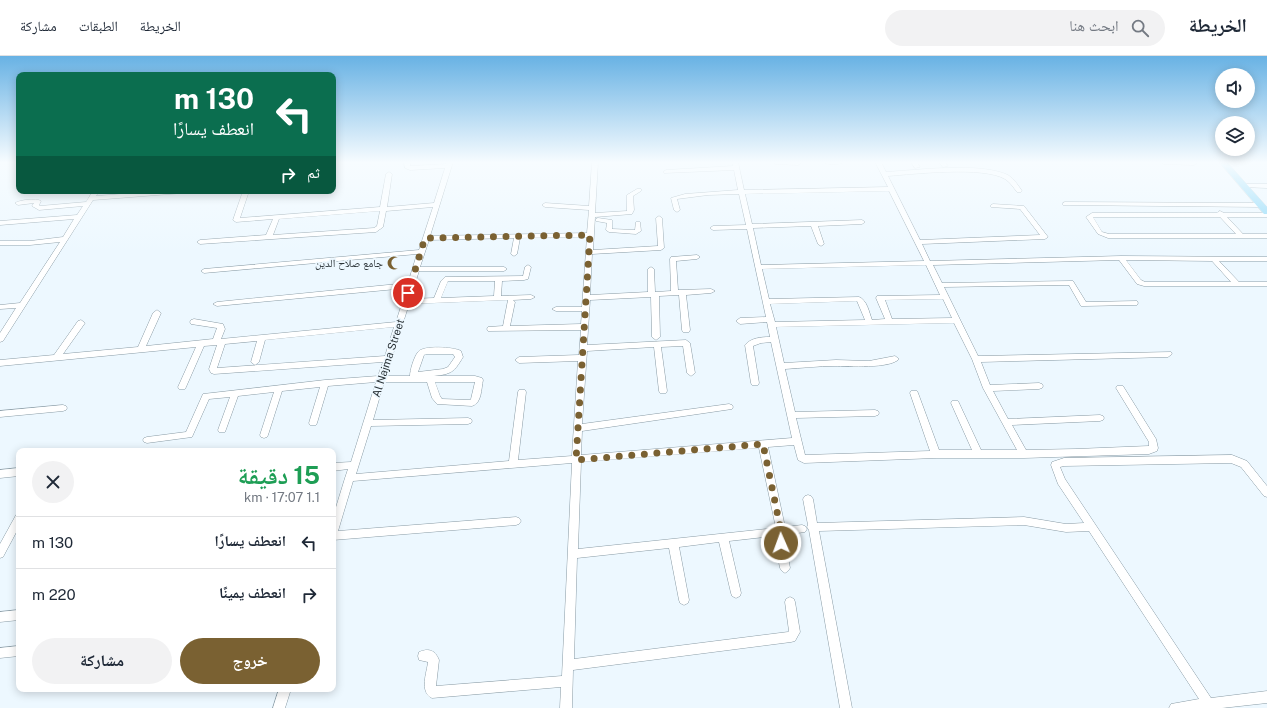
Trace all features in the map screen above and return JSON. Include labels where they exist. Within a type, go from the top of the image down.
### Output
[{"type":"main road","points":[[1250,192],[1267,212]]},
{"type":"street","points":[[378,238],[386,192]]},
{"type":"street","name":"Al Najma Street","points":[[336,514],[338,502],[354,464],[382,378],[420,252],[440,192]]},
{"type":"street","points":[[566,708],[576,460],[593,192]]},
{"type":"street","points":[[591,214],[630,213],[630,195],[635,192]]},
{"type":"street","points":[[677,210],[674,198],[677,196],[735,192]]},
{"type":"street","points":[[742,192],[799,454],[804,459],[978,453],[1024,454],[1149,450],[1154,448],[1154,441],[1120,388]]},
{"type":"street","points":[[894,192],[976,359],[987,388],[1024,454]]},
{"type":"street","points":[[0,339],[94,194]]},
{"type":"street","points":[[18,202],[38,201],[35,206],[39,208],[156,194]]},
{"type":"street","points":[[245,194],[236,220],[436,205]]},
{"type":"street","points":[[1065,204],[1261,205]]},
{"type":"street","points":[[545,205],[591,214],[610,221],[609,230],[611,231],[636,232],[638,231],[638,223]]},
{"type":"street","points":[[1213,205],[1241,236]]},
{"type":"street","points":[[917,242],[1045,237],[1022,207],[993,206]]},
{"type":"street","points":[[1267,215],[1092,215],[1088,217],[1100,233],[1108,236],[1267,236]]},
{"type":"street","points":[[269,237],[277,216]]},
{"type":"street","points":[[0,223],[79,217]]},
{"type":"street","points":[[589,252],[661,248],[659,218]]},
{"type":"street","points":[[712,228],[862,222]]},
{"type":"street","points":[[814,224],[821,244]]},
{"type":"street","points":[[200,242],[379,229]]},
{"type":"street","points":[[425,238],[517,238],[590,235]]},
{"type":"street","points":[[514,254],[517,238]]},
{"type":"street","points":[[0,243],[30,243],[64,239]]},
{"type":"street","points":[[204,272],[420,252]]},
{"type":"street","points":[[686,330],[673,259],[696,257]]},
{"type":"street","points":[[758,268],[1120,258],[1267,259]]},
{"type":"street","points":[[1120,258],[1139,282],[1144,284],[1267,284]]},
{"type":"street","points":[[1214,259],[1237,284]]},
{"type":"street","points":[[437,300],[444,281],[447,279],[524,278],[526,277],[528,267]]},
{"type":"street","points":[[416,269],[504,269]]},
{"type":"street","points":[[651,269],[663,391]]},
{"type":"street","points":[[497,299],[499,278]]},
{"type":"street","points":[[939,285],[1071,283],[1084,304],[1134,303]]},
{"type":"street","points":[[217,304],[411,285]]},
{"type":"street","points":[[587,298],[711,291]]},
{"type":"street","points":[[890,322],[880,298],[944,296]]},
{"type":"street","points":[[406,302],[531,297]]},
{"type":"street","points":[[767,302],[859,299],[869,322]]},
{"type":"street","points":[[506,328],[511,302]]},
{"type":"street","points":[[0,307],[22,305]]},
{"type":"street","points":[[556,309],[586,309]]},
{"type":"street","points":[[140,350],[157,313]]},
{"type":"street","points":[[740,321],[890,322],[956,320]]},
{"type":"street","points":[[194,322],[216,324],[220,326],[220,342],[213,369],[214,371],[388,359]]},
{"type":"street","points":[[57,357],[81,323]]},
{"type":"street","points":[[0,363],[399,324]]},
{"type":"street","points":[[491,329],[585,327]]},
{"type":"street","points":[[255,362],[262,338]]},
{"type":"street","points":[[756,383],[750,346],[760,340],[775,339]]},
{"type":"street","points":[[583,348],[657,341],[686,343],[691,373]]},
{"type":"street","points":[[182,387],[201,344]]},
{"type":"street","points":[[146,440],[189,436],[206,396],[444,372],[450,369],[459,357],[458,353],[454,351],[425,351],[421,353],[413,375]]},
{"type":"street","points":[[976,359],[1168,354]]},
{"type":"street","points":[[519,360],[582,358]]},
{"type":"street","points":[[781,366],[836,363],[869,364],[895,359]]},
{"type":"street","points":[[382,378],[478,379],[475,400],[472,403],[440,402],[436,398],[430,379]]},
{"type":"street","points":[[313,423],[324,383]]},
{"type":"street","points":[[987,388],[1039,386]]},
{"type":"street","points":[[264,436],[279,388]]},
{"type":"street","points":[[513,465],[522,392]]},
{"type":"street","points":[[222,430],[234,393]]},
{"type":"street","points":[[914,393],[936,454]]},
{"type":"street","points":[[955,403],[978,453]]},
{"type":"street","points":[[578,428],[728,407]]},
{"type":"street","points":[[0,414],[63,408]]},
{"type":"street","points":[[791,416],[875,412]]},
{"type":"street","points":[[1006,422],[1100,418]]},
{"type":"street","points":[[367,423],[468,421]]},
{"type":"street","points":[[349,478],[796,441]]},
{"type":"street","points":[[763,444],[780,531],[785,568]]},
{"type":"street","points":[[1208,703],[1061,482],[1055,465],[1058,463],[1232,459],[1244,464],[1267,492]]},
{"type":"street","points":[[336,467],[354,464]]},
{"type":"street","points":[[0,474],[16,472]]},
{"type":"street","points":[[808,499],[807,528],[846,708]]},
{"type":"street","points":[[336,536],[516,521]]},
{"type":"street","points":[[573,554],[807,528],[1024,521],[1066,528],[1092,527]]},
{"type":"street","points":[[0,554],[16,524]]},
{"type":"street","points":[[723,538],[736,593]]},
{"type":"street","points":[[673,543],[684,600]]},
{"type":"street","points":[[568,666],[791,637],[795,632],[790,602]]},
{"type":"street","points":[[0,617],[16,615]]},
{"type":"street","points":[[0,653],[16,651]]},
{"type":"street","points":[[423,656],[430,655],[434,660],[430,689],[432,692],[567,681]]},
{"type":"street","points":[[279,708],[283,692]]},
{"type":"street","points":[[1175,708],[1267,697]]},
{"type":"place","name":"جامع صلاح الدين","points":[[394,263]]},
{"type":"route","points":[[408,293],[425,238],[517,238],[590,235],[576,460],[763,444],[781,531],[778,531],[781,543]]}]
